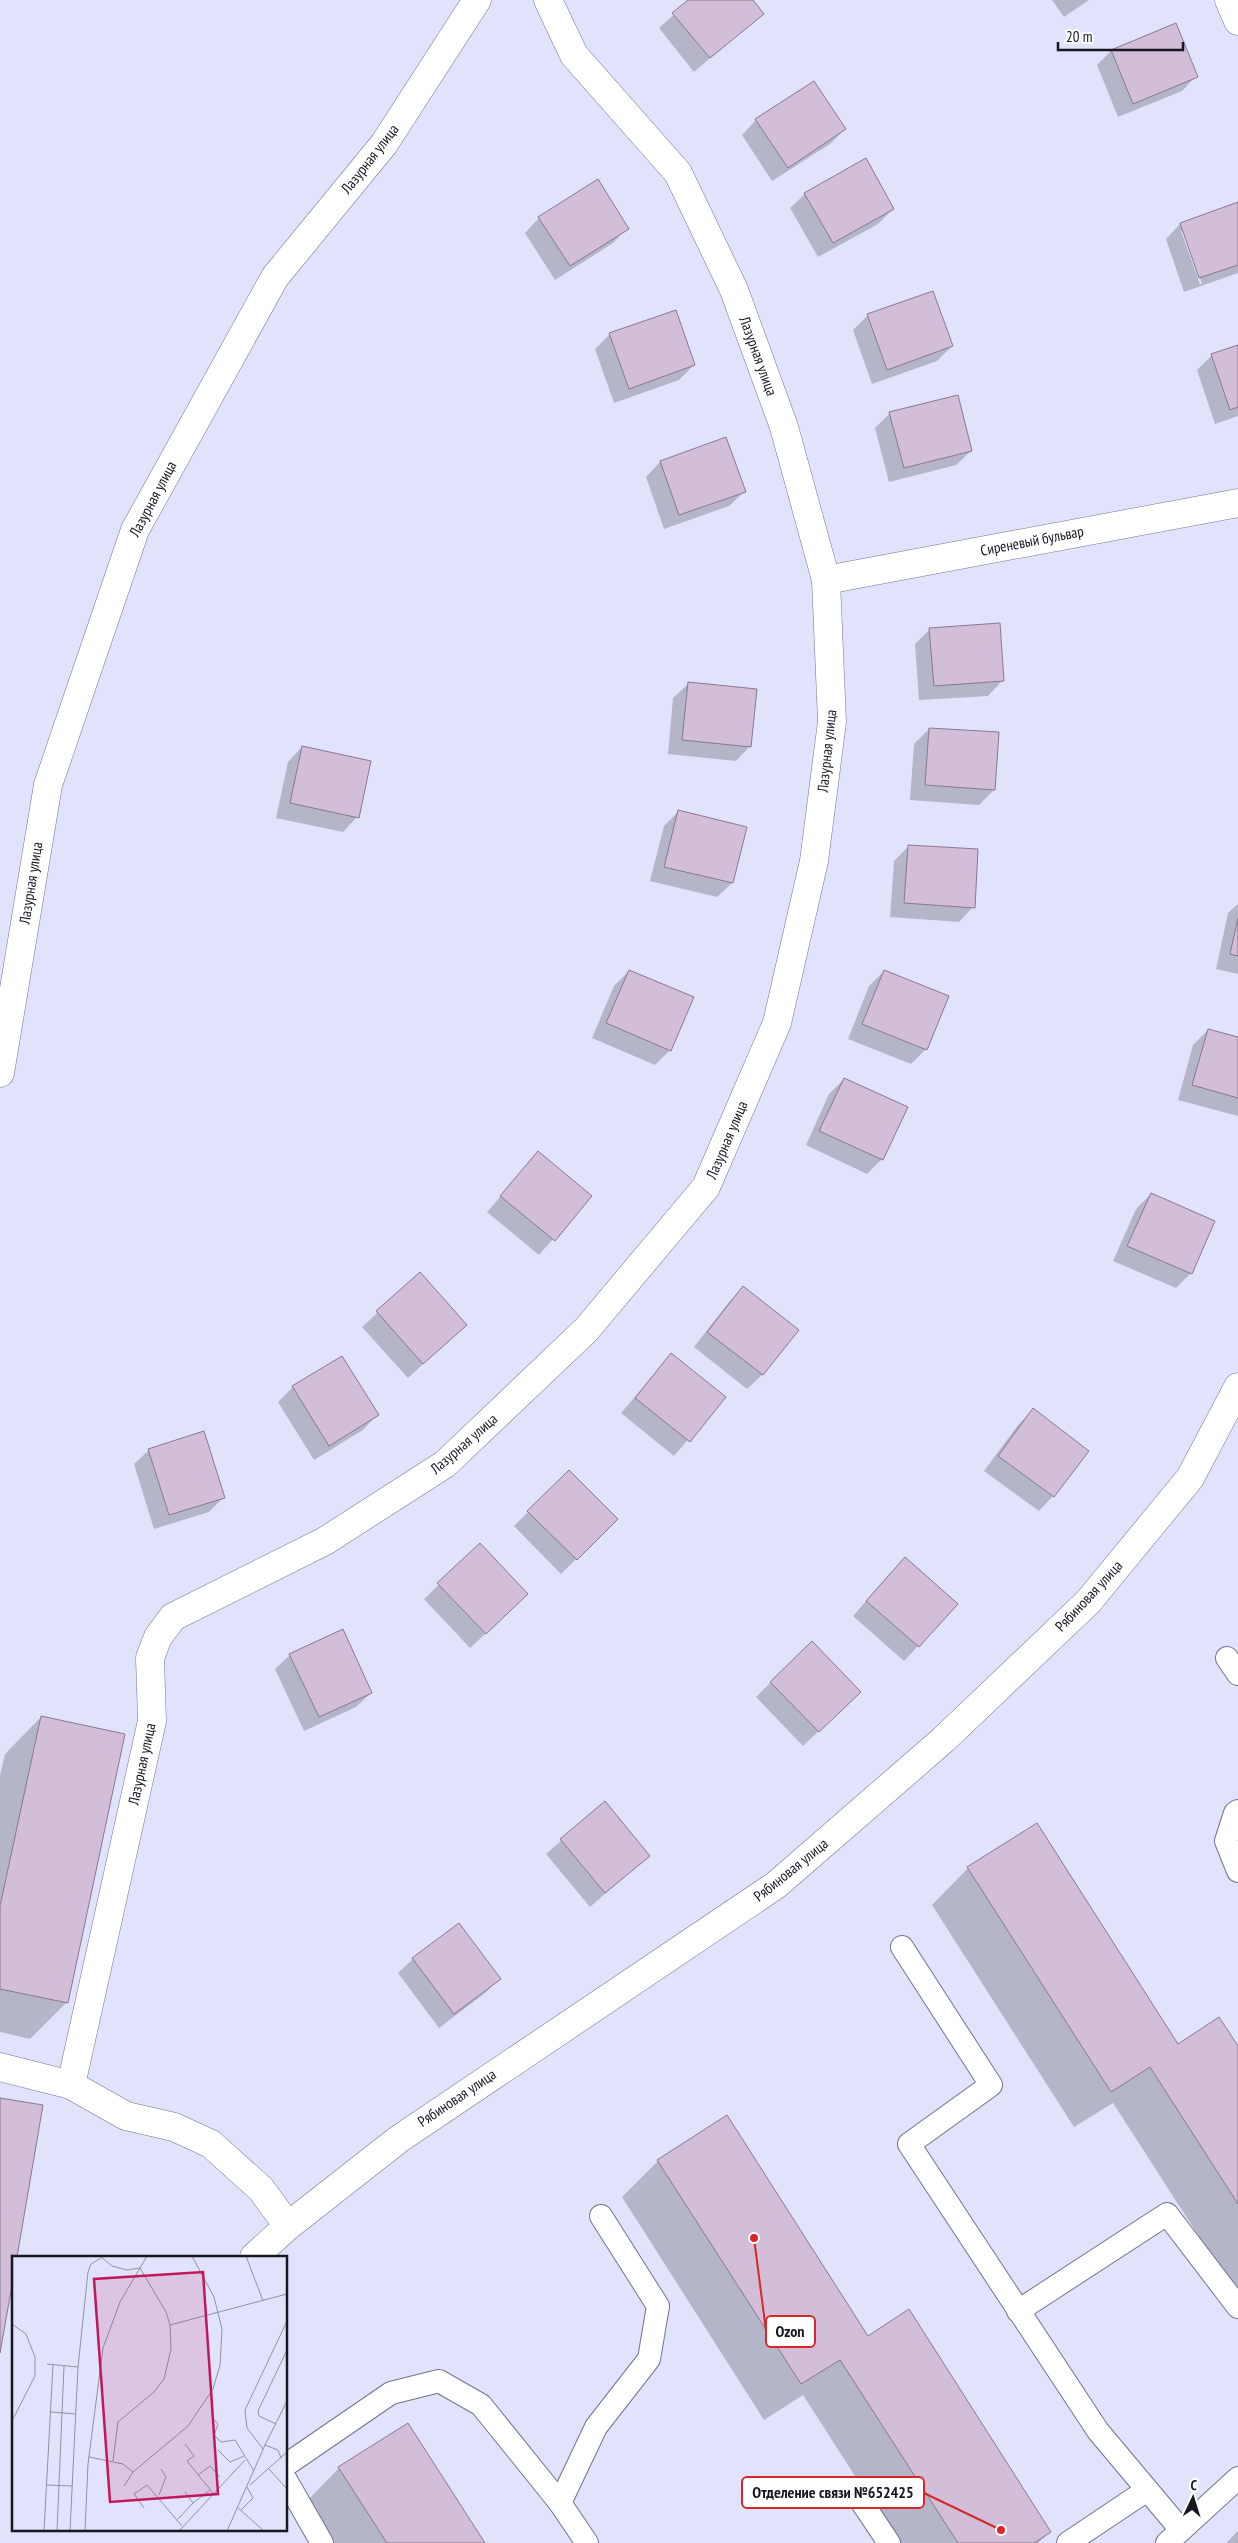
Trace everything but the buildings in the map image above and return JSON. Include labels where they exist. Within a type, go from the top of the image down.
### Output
[{"type":"street","name":"Лазурная улица","points":[[0,1073],[48,785],[135,530],[275,277],[384,144],[478,0]]},
{"type":"street","name":"Лазурная улица","points":[[71,2085],[152,1721],[150,1658],[158,1637],[173,1617],[325,1541],[445,1464],[586,1330],[706,1187],[777,1023],[814,861],[832,722],[826,580],[784,427],[734,290],[678,172],[574,55],[548,0]]},
{"type":"street","points":[[1229,0],[1238,21]]},
{"type":"street","name":"Сиреневый бульвар","points":[[826,580],[1238,503]]},
{"type":"street","name":"Рябиновая улица","points":[[255,2256],[288,2226],[398,2139],[776,1885],[943,1740],[1088,1602],[1190,1478],[1238,1387]]},
{"type":"street","points":[[0,2067],[71,2085],[126,2116],[174,2127],[211,2144],[261,2189],[288,2226]]},
{"type":"lane","points":[[1238,1811],[1235,1813],[1226,1841],[1238,1871]]},
{"type":"lane","points":[[902,1947],[991,2085],[909,2144],[1098,2431],[1147,2490],[1174,2536],[1238,2478]]},
{"type":"lane","points":[[1018,2311],[1167,2214],[1238,2307]]},
{"type":"lane","points":[[560,2503],[596,2427],[649,2359],[658,2306],[601,2216]]},
{"type":"lane","points":[[288,2464],[391,2393],[438,2381],[482,2405],[560,2503],[587,2543]]},
{"type":"lane","points":[[288,2484],[322,2543]]},
{"type":"lane","points":[[1068,2543],[1147,2490]]},
{"type":"lane","points":[[856,2492],[888,2543]]},
{"type":"place","name":"Ozon","points":[[754,2238]]},
{"type":"place","name":"Отделение связи №652425","points":[[1001,2530]]}]
